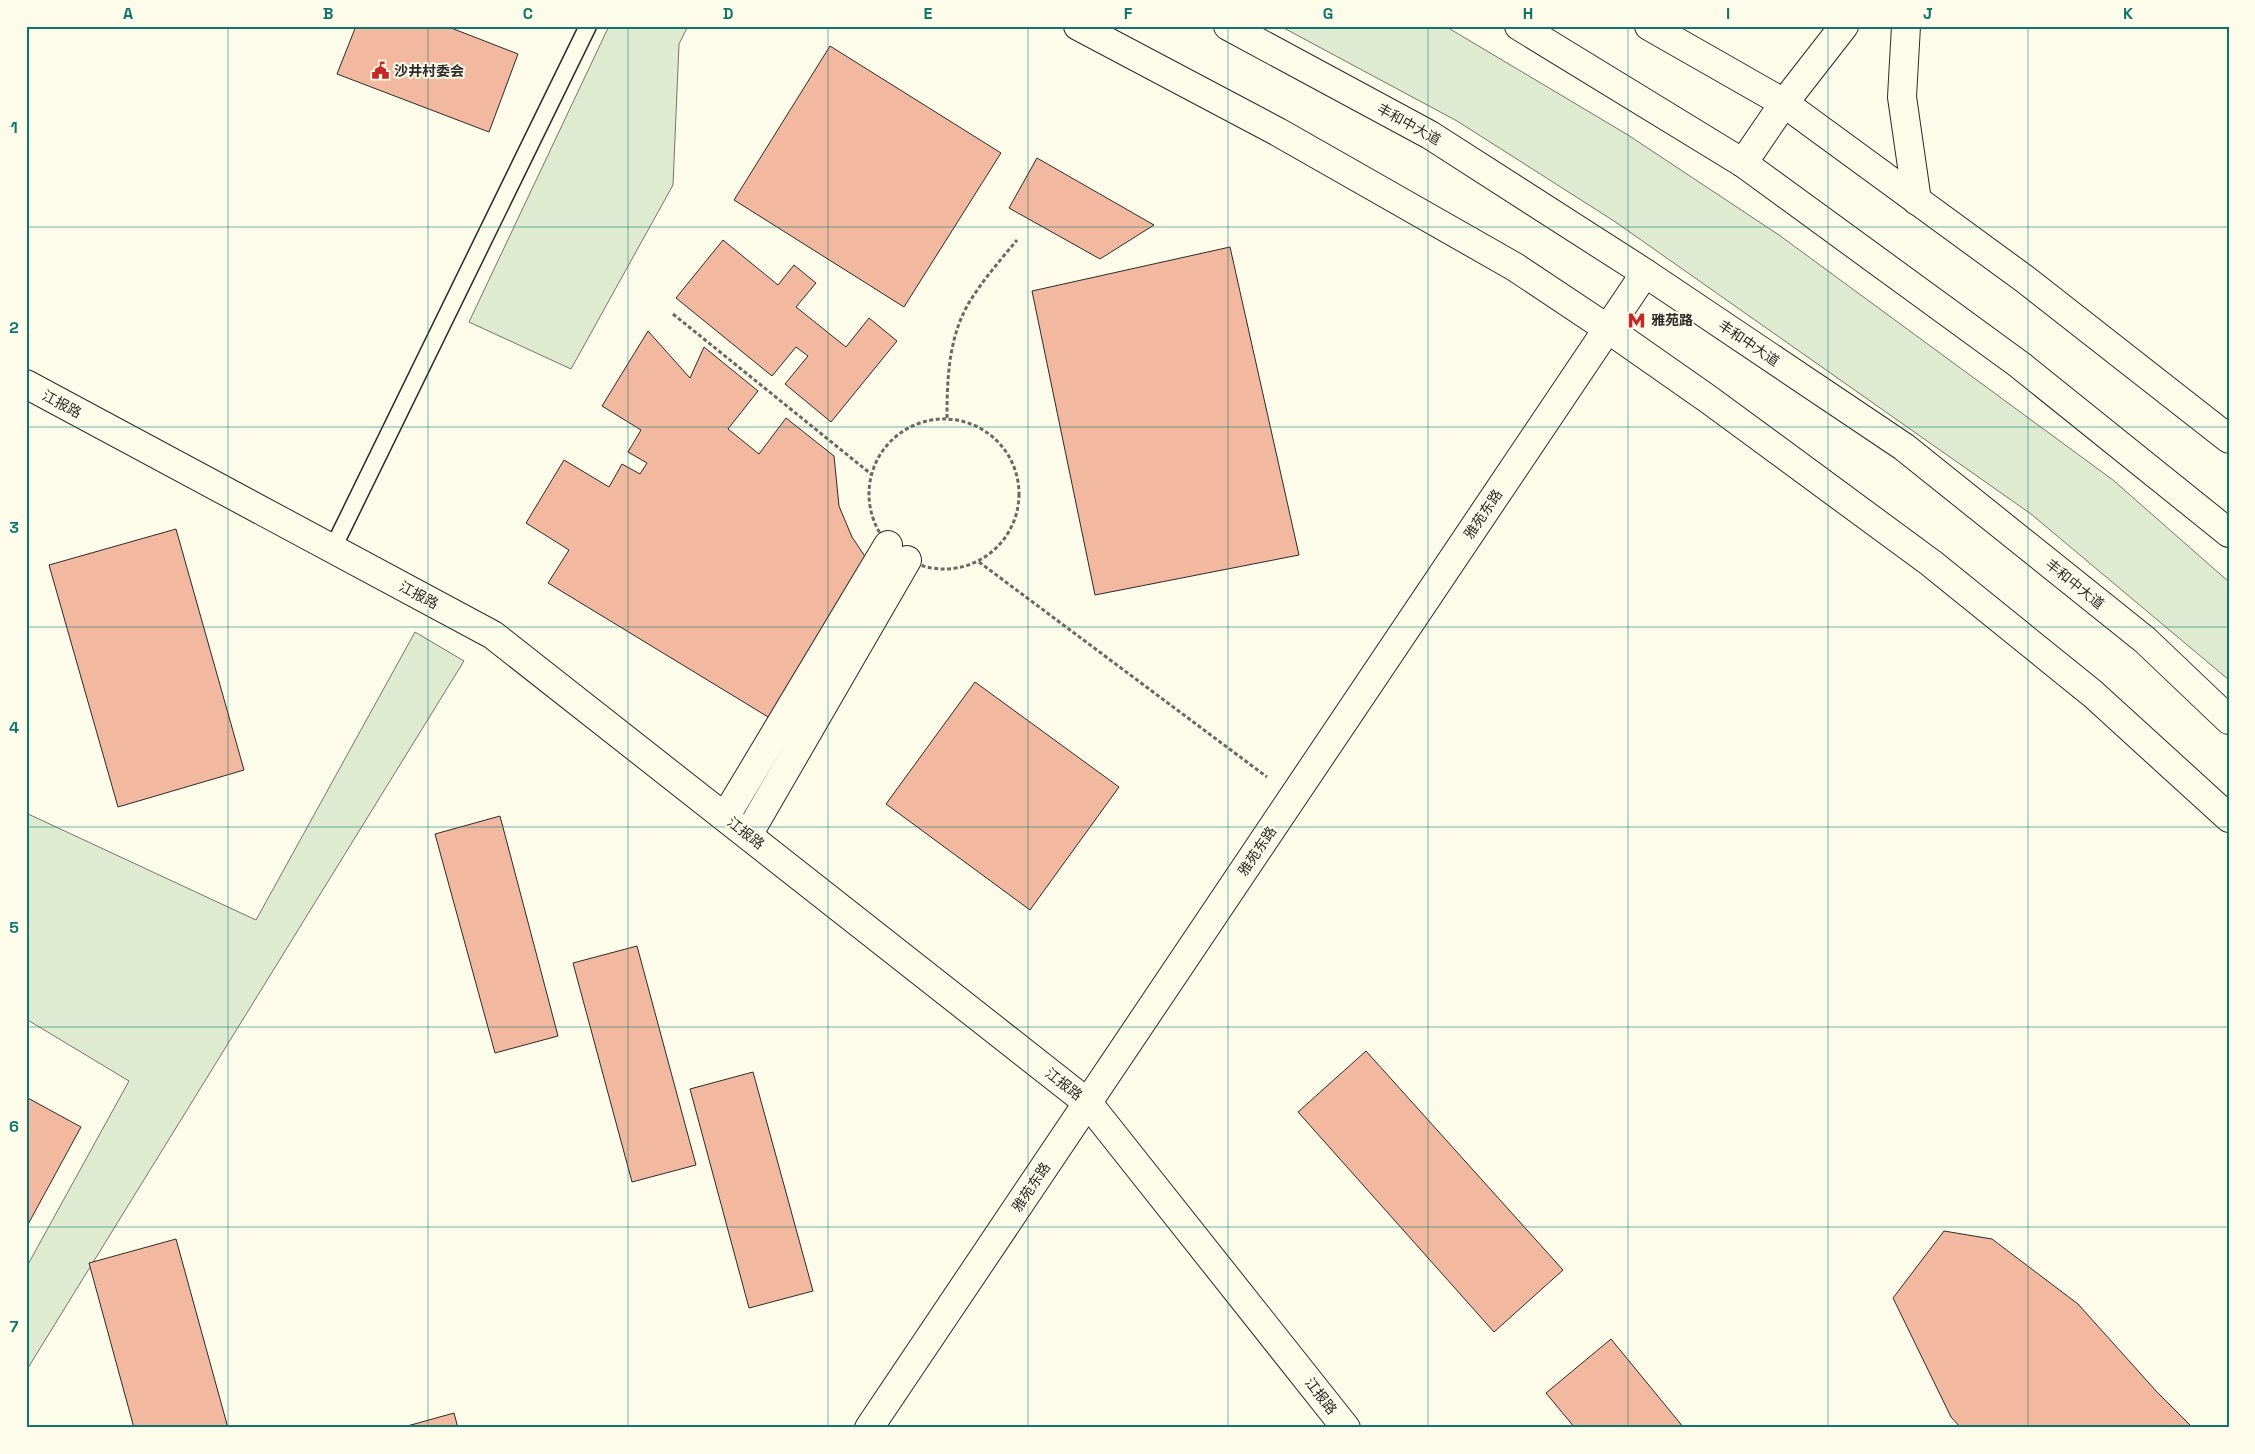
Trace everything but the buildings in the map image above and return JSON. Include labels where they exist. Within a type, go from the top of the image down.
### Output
[{"type":"main road","points":[[1078,26],[1278,132],[1515,267],[1608,329],[1708,399],[1931,563],[2093,694],[2229,818]]},
{"type":"main road","name":"丰和中大道","points":[[1228,26],[1430,135],[1645,273],[1904,448],[2145,640],[2229,720]]},
{"type":"main road","points":[[1519,26],[1743,163],[2020,365],[2229,532]]},
{"type":"main road","points":[[1650,26],[1784,103],[2026,280],[2229,439]]},
{"type":"main road","points":[[1743,163],[1784,103],[1844,26]]},
{"type":"main road","points":[[1906,26],[1902,97],[1917,201]]},
{"type":"main road","name":"雅苑东路","points":[[869,1428],[1645,273]]},
{"type":"main road","name":"江报路","points":[[26,384],[493,634],[1088,1103],[1346,1428]]},
{"type":"main road","points":[[725,817],[897,553]]},
{"type":"main road","points":[[748,835],[897,553]]},
{"type":"lane","points":[[333,548],[588,26]]},
{"type":"path","points":[[947,418],[947,377],[954,335],[974,293],[1017,240]]},
{"type":"path","points":[[673,314],[871,474]]},
{"type":"path","points":[[947,418],[971,423],[992,436],[1009,455],[1018,478],[1020,502],[1013,526],[999,547],[979,562],[955,570],[931,569],[897,553],[874,523],[869,499],[871,474],[882,451],[900,433],[922,422],[947,418]]},
{"type":"path","points":[[979,562],[1293,797]]},
{"type":"green space","points":[[609,26],[688,26],[679,44],[673,185],[571,369],[469,322]]},
{"type":"green space","points":[[1280,26],[1445,26],[1628,135],[1779,235],[2113,480],[2229,582],[2229,680],[2031,514],[1614,221],[1457,121]]},
{"type":"green space","points":[[415,632],[464,661],[26,1371],[26,1268],[129,1081],[26,1019],[26,813],[256,920]]},
{"type":"place","name":"沙井村委会","points":[[380,71]]},
{"type":"place","name":"雅苑路","points":[[1637,320]]}]
